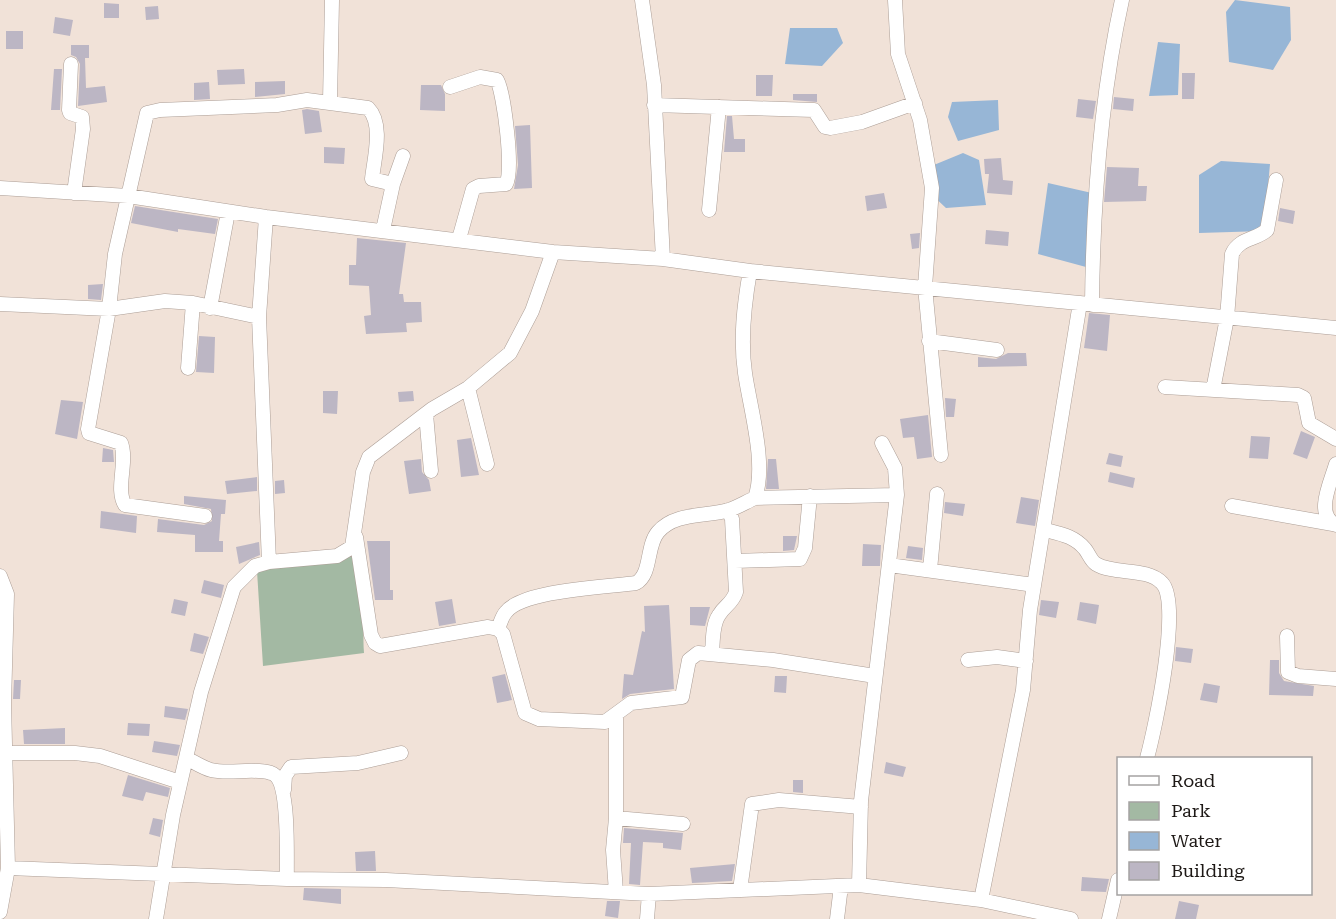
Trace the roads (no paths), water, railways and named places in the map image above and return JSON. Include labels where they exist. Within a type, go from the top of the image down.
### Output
[{"type":"street","points":[[330,102],[332,0]]},
{"type":"street","points":[[642,0],[654,105],[663,259]]},
{"type":"street","points":[[895,0],[898,54],[915,103],[932,188],[925,288],[941,455]]},
{"type":"street","points":[[981,900],[1023,690],[1034,585],[1086,304],[1101,117],[1122,0]]},
{"type":"street","points":[[71,64],[69,110],[70,113],[82,117],[83,129],[74,193]]},
{"type":"street","points":[[450,87],[480,77],[497,80],[503,106],[510,166],[506,184],[479,186],[470,193],[459,239]]},
{"type":"street","points":[[206,516],[125,505],[122,497],[124,474],[121,443],[89,433],[89,418],[109,309],[115,254],[147,113],[160,110],[277,105],[307,100],[368,108],[372,113],[376,128],[372,179],[393,184]]},
{"type":"street","points":[[654,105],[814,110],[825,127],[830,128],[862,122],[915,103]]},
{"type":"street","points":[[709,210],[718,107]]},
{"type":"street","points":[[383,230],[393,184],[403,156]]},
{"type":"street","points":[[1212,390],[1227,318],[1232,254],[1243,241],[1267,230],[1276,180]]},
{"type":"street","points":[[0,188],[128,196],[266,217],[554,252],[663,259],[750,271],[1336,328]]},
{"type":"street","points":[[210,308],[228,212]]},
{"type":"street","points":[[266,217],[259,317],[269,562]]},
{"type":"street","points":[[156,919],[180,782],[201,693],[234,587],[255,567],[269,562],[337,556],[352,547],[356,536],[363,472],[369,457],[394,435],[493,370],[517,343],[554,252]]},
{"type":"street","points":[[750,271],[743,313],[745,371],[759,479],[754,498]]},
{"type":"street","points":[[0,304],[109,309],[165,301],[193,303],[259,317]]},
{"type":"street","points":[[188,368],[193,303]]},
{"type":"street","points":[[929,341],[997,350]]},
{"type":"street","points":[[1165,387],[1298,395],[1304,398],[1309,423],[1336,439]]},
{"type":"street","points":[[468,388],[487,464]]},
{"type":"street","points":[[426,414],[431,471]]},
{"type":"street","points":[[859,885],[861,807],[872,728],[875,676],[897,495],[895,468],[882,443]]},
{"type":"street","points":[[1334,524],[1325,513],[1324,506],[1336,464]]},
{"type":"street","points":[[498,629],[505,612],[525,601],[559,592],[636,583],[645,573],[651,545],[657,533],[665,526],[692,515],[728,510],[754,498],[897,495]]},
{"type":"street","points":[[930,570],[938,495]]},
{"type":"street","points":[[735,561],[800,559],[805,548],[810,496]]},
{"type":"street","points":[[1232,506],[1334,524]]},
{"type":"street","points":[[712,654],[717,619],[720,612],[733,602],[736,592],[732,519],[728,510]]},
{"type":"street","points":[[1045,530],[1077,540],[1094,563],[1149,576],[1161,581],[1167,590],[1170,616],[1156,722],[1148,757]]},
{"type":"street","points":[[356,536],[371,635],[375,643],[380,646],[488,627],[498,629],[503,634],[525,713],[539,719],[605,722],[631,703],[682,697],[691,656],[712,654],[875,676]]},
{"type":"street","points":[[890,564],[1034,585]]},
{"type":"street","points":[[0,576],[3,594],[8,868],[0,912]]},
{"type":"street","points":[[1287,636],[1287,669],[1291,675],[1336,679]]},
{"type":"street","points":[[968,660],[997,657],[1026,661]]},
{"type":"street","points":[[616,716],[616,818],[613,850],[616,892]]},
{"type":"street","points":[[7,753],[75,753],[100,756],[180,782]]},
{"type":"street","points":[[286,879],[284,792],[285,776],[291,767],[358,763],[402,753]]},
{"type":"street","points":[[186,758],[211,770],[273,773],[279,777],[284,792]]},
{"type":"street","points":[[740,890],[752,804],[779,800],[861,807]]},
{"type":"street","points":[[616,818],[683,824]]},
{"type":"street","points":[[8,868],[286,879],[386,880],[649,894],[859,885],[981,900],[1044,916],[1071,919]]},
{"type":"street","points":[[837,919],[841,886]]},
{"type":"street","points":[[1109,919],[1117,888]]},
{"type":"street","points":[[647,919],[649,894]]},
{"type":"water","points":[[1235,0],[1290,7],[1291,40],[1273,70],[1229,62],[1226,12]]},
{"type":"water","points":[[790,28],[837,28],[843,43],[822,66],[785,64]]},
{"type":"water","points":[[1158,42],[1180,44],[1178,95],[1149,96]]},
{"type":"water","points":[[998,100],[999,130],[958,141],[948,117],[952,102]]},
{"type":"water","points":[[963,153],[979,160],[986,205],[946,208],[930,193],[929,167]]},
{"type":"water","points":[[1221,161],[1270,164],[1264,231],[1199,233],[1199,175]]},
{"type":"water","points":[[1048,183],[1092,193],[1086,267],[1038,254]]}]
